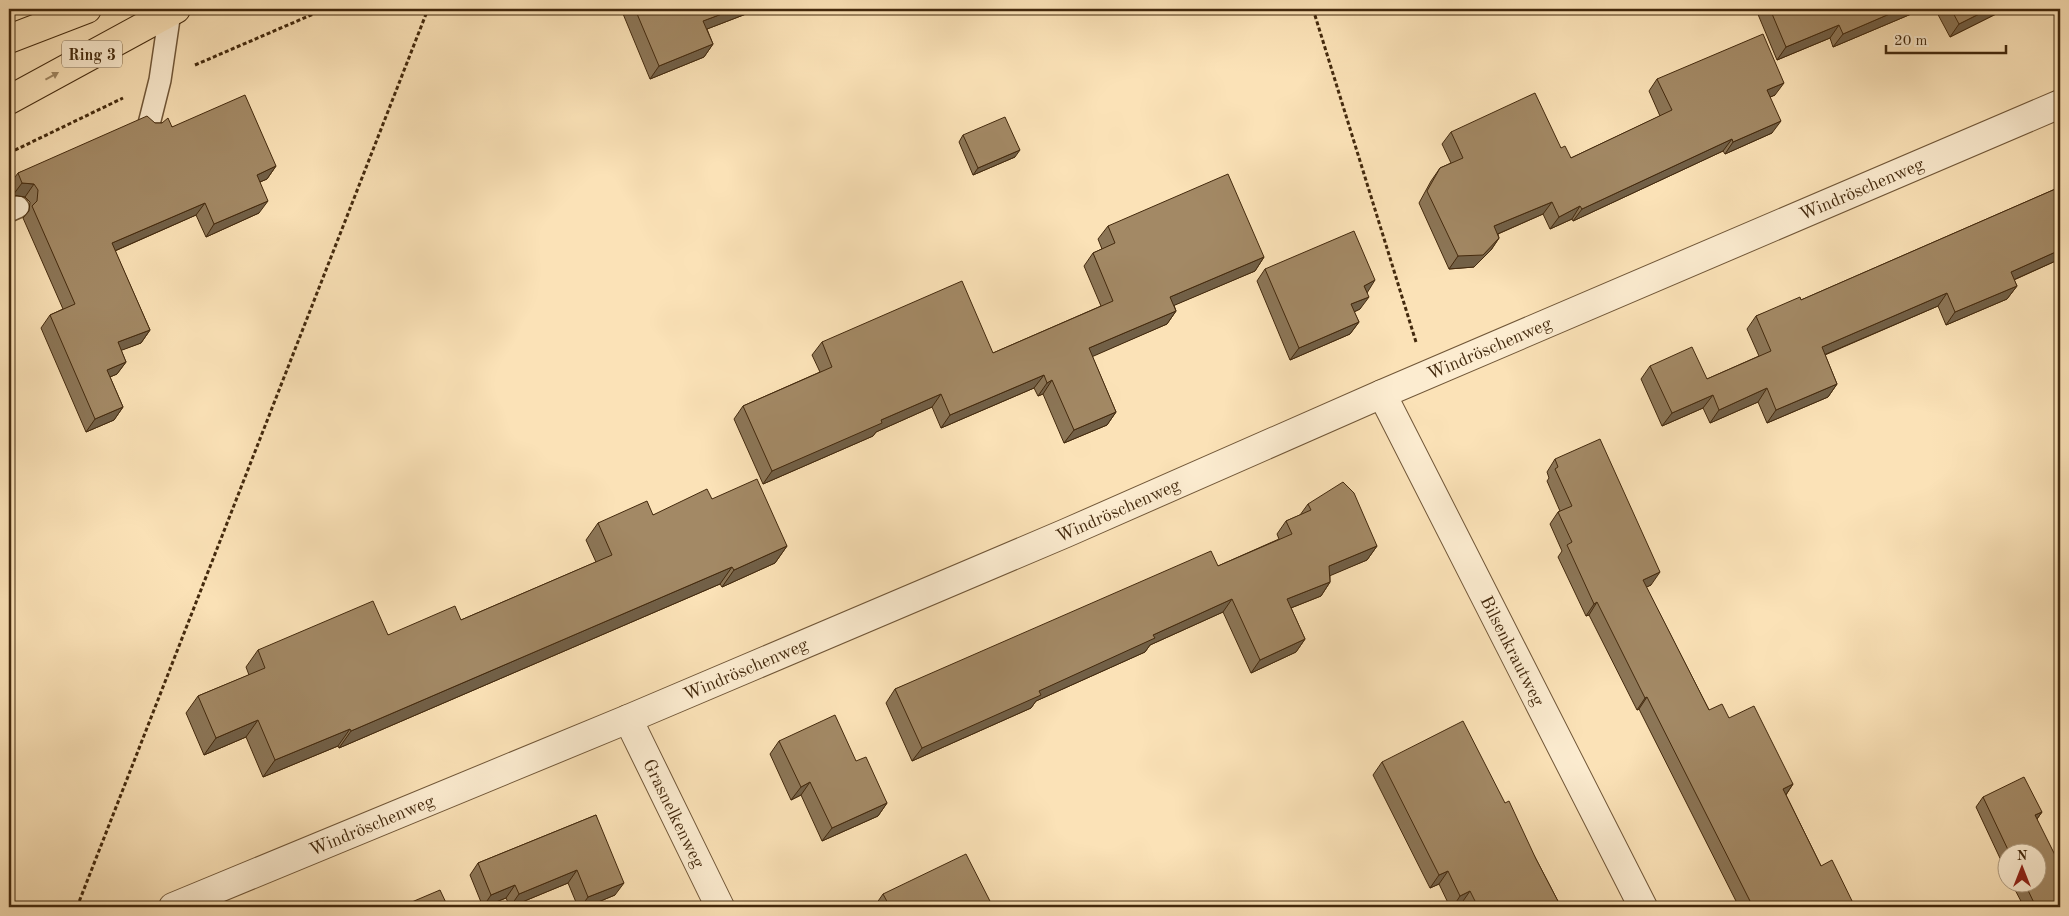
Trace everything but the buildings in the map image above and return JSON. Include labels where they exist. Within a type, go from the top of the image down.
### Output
[{"type":"main road","name":"Ring 3","points":[[9,39],[87,9]]},
{"type":"main road","name":"Ring 3","points":[[9,100],[171,10]]},
{"type":"street","name":"Windröschenweg","points":[[173,907],[628,720],[1066,533],[1382,394],[2060,104]]},
{"type":"street","name":"Bilsenkrautweg","points":[[1382,394],[1643,907]]},
{"type":"street","name":"Grasnelkenweg","points":[[628,720],[720,907]]},
{"type":"lane","points":[[149,124],[160,80],[171,10]]},
{"type":"path","points":[[77,907],[428,9]]},
{"type":"path","points":[[1313,9],[1426,376]]}]
